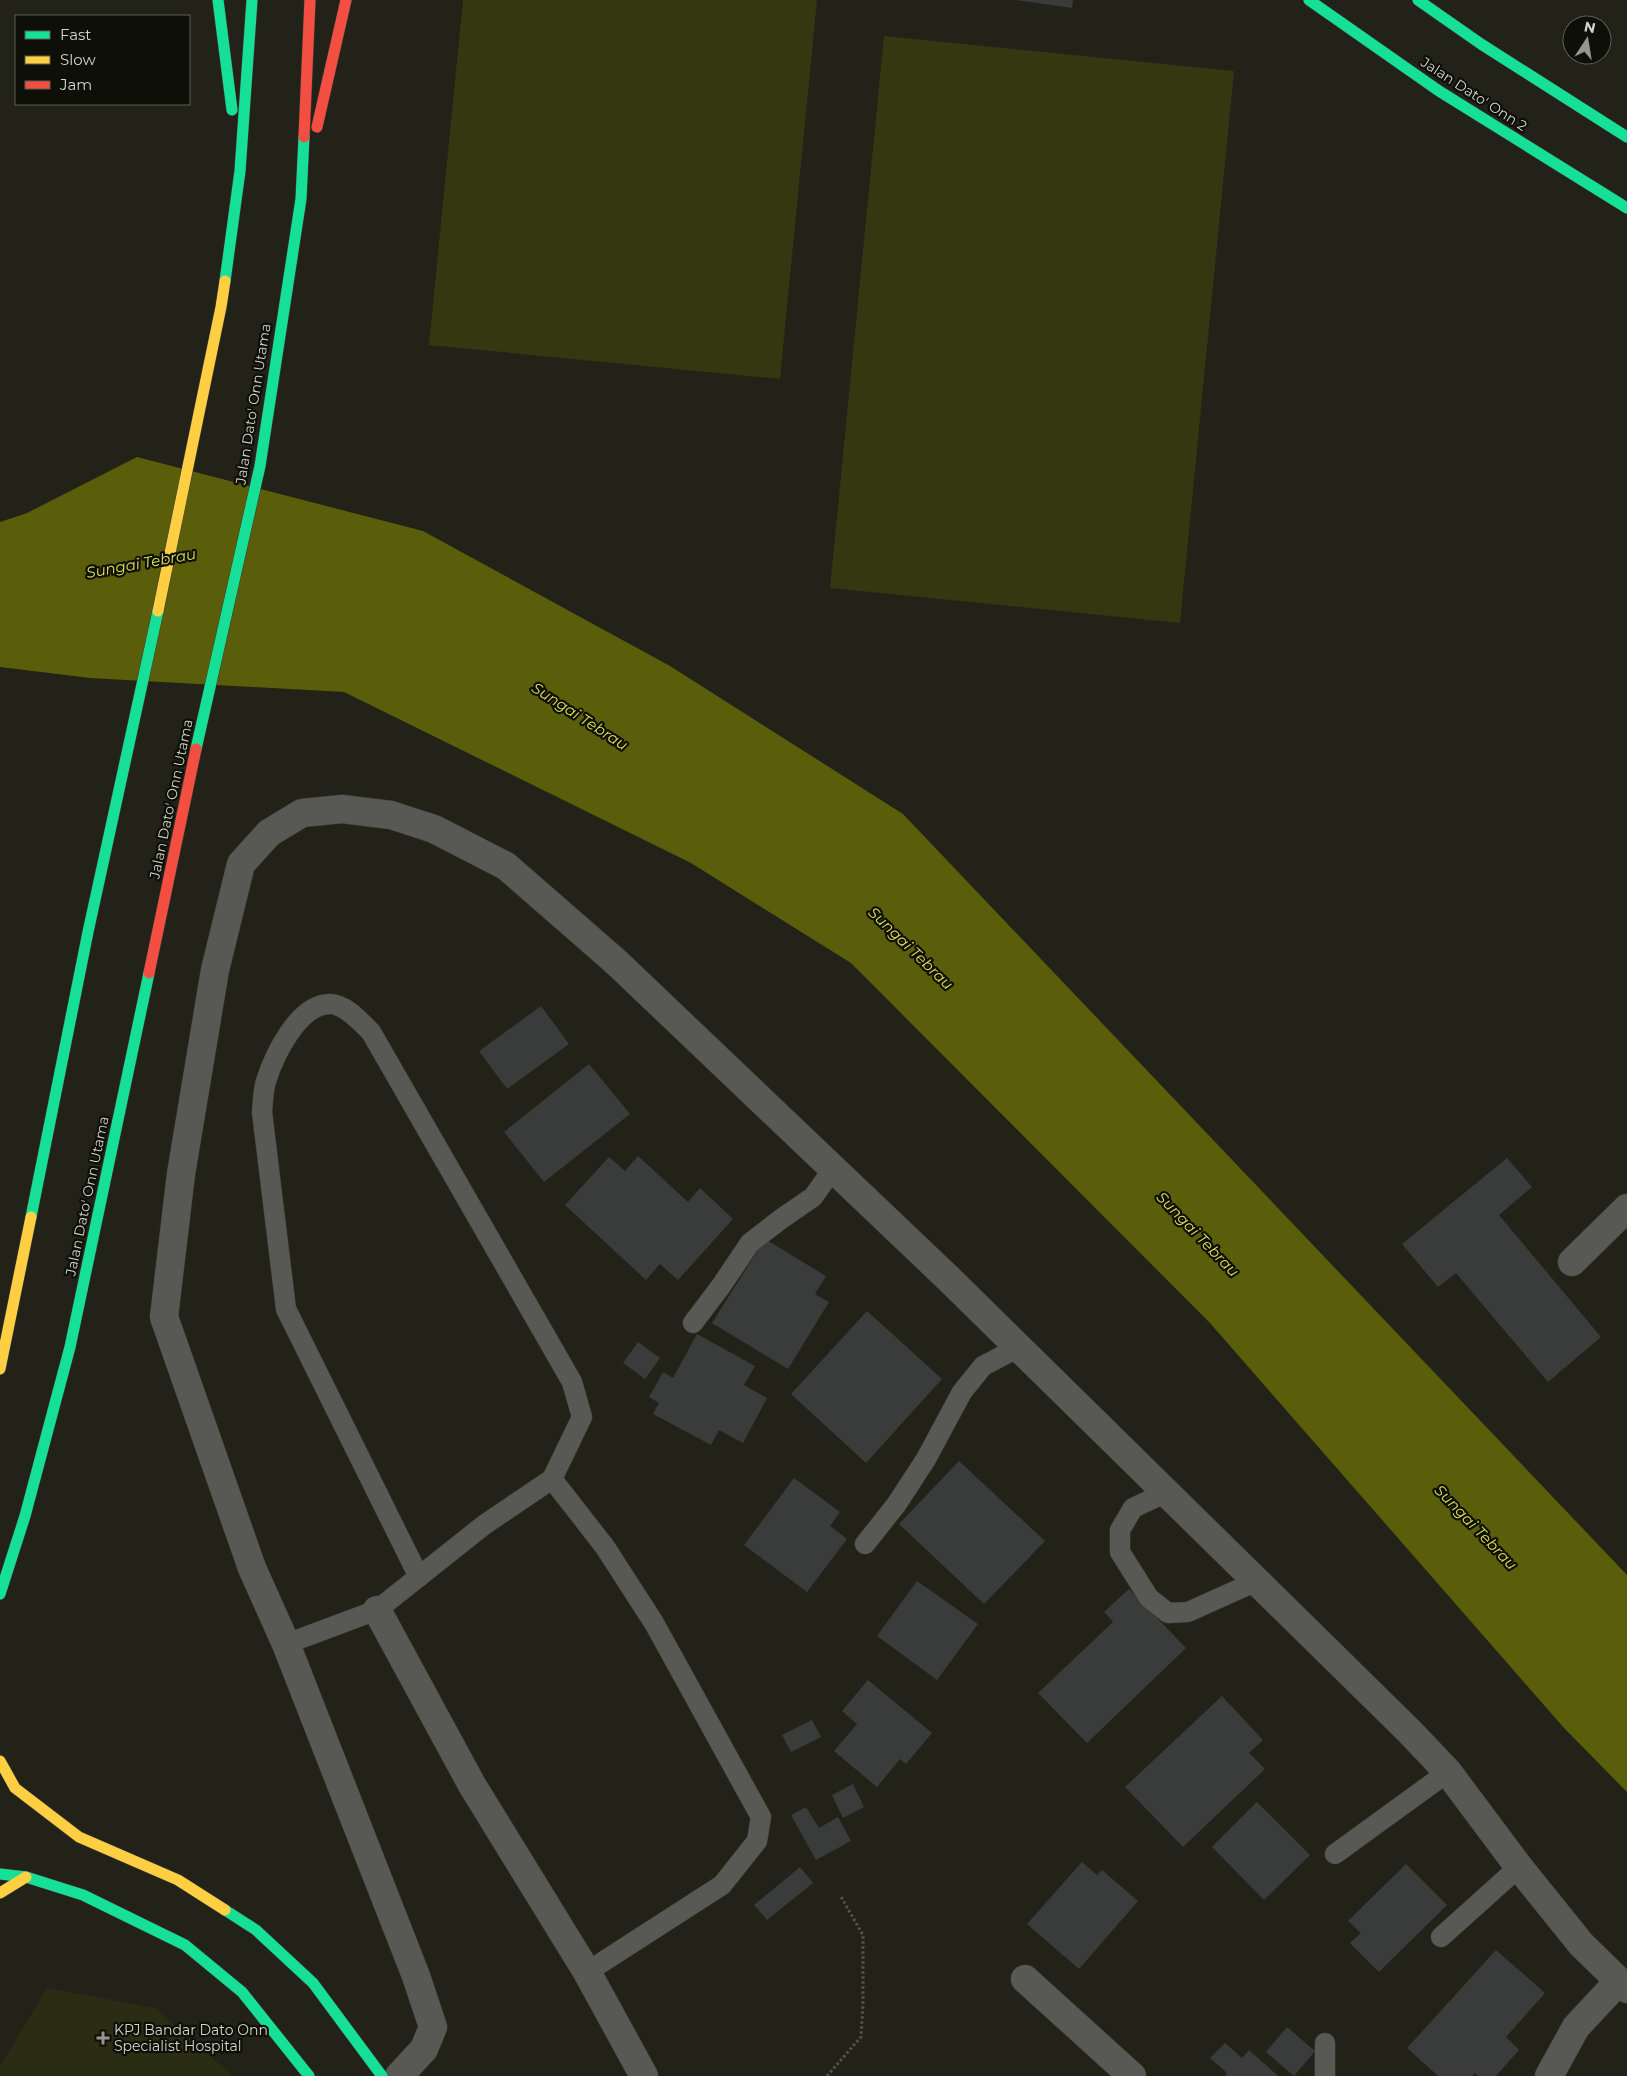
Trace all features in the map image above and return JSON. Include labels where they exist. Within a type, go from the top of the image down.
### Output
[{"type":"main road","points":[[218,0],[240,171]]},
{"type":"main road","points":[[0,1369],[88,932],[131,741],[221,307],[240,171],[252,0]]},
{"type":"main road","name":"Jalan Dato' Onn Utama","points":[[0,1594],[26,1516],[70,1347],[192,769],[260,466],[301,199],[310,0]]},
{"type":"main road","points":[[301,199],[346,0]]},
{"type":"main road","name":"Jalan Dato' Onn 2","points":[[1309,0],[1439,91],[1627,208]]},
{"type":"main road","points":[[1418,0],[1481,44],[1627,136]]},
{"type":"main road","points":[[6,1285],[22,1266]]},
{"type":"main road","points":[[0,1761],[16,1788],[79,1837],[178,1880],[256,1930],[313,1984],[382,2076]]},
{"type":"main road","points":[[0,1874],[26,1878],[83,1895],[185,1945],[242,1992],[309,2076]]},
{"type":"main road","points":[[0,1893],[26,1878]]},
{"type":"street","points":[[399,2076],[424,2049],[433,2026],[413,1967],[286,1644],[252,1568],[164,1317],[181,1174],[215,970],[242,864],[269,833],[302,813],[342,809],[391,815],[434,829],[506,866],[615,961],[833,1169],[1167,1492],[1354,1676],[1448,1772],[1519,1868],[1581,1944],[1623,1985],[1576,2027],[1549,2076]]},
{"type":"street","points":[[1572,1262],[1627,1208]]},
{"type":"street","points":[[377,1610],[472,1785],[587,1972],[644,2076]]},
{"type":"street","points":[[1025,1979],[1132,2076]]},
{"type":"lane","points":[[286,1644],[377,1610],[484,1526],[552,1478],[582,1418],[572,1382],[371,1032],[354,1014],[331,1004],[315,1008],[297,1022],[281,1046],[266,1082],[262,1112],[286,1309],[419,1577]]},
{"type":"lane","points":[[693,1323],[750,1243],[813,1197],[833,1169]]},
{"type":"lane","points":[[865,1544],[896,1505],[926,1459],[962,1392],[983,1366],[1019,1348]]},
{"type":"lane","points":[[552,1478],[605,1547],[654,1623],[761,1817],[757,1841],[722,1885],[587,1972]]},
{"type":"lane","points":[[1167,1492],[1133,1508],[1120,1530],[1120,1552],[1149,1598],[1168,1613],[1188,1612],[1257,1581]]},
{"type":"lane","points":[[1335,1854],[1448,1772]]},
{"type":"lane","points":[[1441,1937],[1519,1868]]},
{"type":"lane","points":[[1325,2043],[1325,2076]]},
{"type":"path","points":[[827,2076],[861,2038],[863,1935],[840,1895]]},
{"type":"shaded area","points":[[463,0],[817,0],[780,379],[429,345]]},
{"type":"shaded area","points":[[884,36],[1234,71],[1180,623],[830,588]]},
{"type":"shaded area","name":"KPJ Bandar Dato Onn Specialist Hospital","points":[[47,1988],[155,2008],[233,2076],[0,2076],[0,2067]]},
{"type":"water","name":"Sungai Tebrau","points":[[137,457],[423,531],[670,666],[903,814],[1627,1575],[1627,1792],[1564,1728],[1210,1323],[851,963],[691,863],[344,692],[90,678],[0,667],[0,522],[27,513]]},
{"type":"building","points":[[1016,0],[1073,0],[1072,8]]},
{"type":"building","points":[[541,1006],[569,1044],[507,1089],[479,1051]]},
{"type":"building","points":[[589,1064],[630,1114],[544,1182],[504,1132]]},
{"type":"building","points":[[638,1156],[688,1202],[700,1188],[733,1219],[678,1280],[660,1264],[646,1280],[565,1205],[609,1157],[625,1171]]},
{"type":"building","points":[[1507,1158],[1532,1187],[1499,1215],[1601,1337],[1548,1382],[1456,1273],[1438,1287],[1402,1244]]},
{"type":"building","points":[[765,1239],[826,1276],[815,1294],[829,1302],[788,1369],[712,1323]]},
{"type":"building","points":[[867,1311],[942,1379],[866,1463],[791,1394]]},
{"type":"building","points":[[697,1334],[755,1366],[744,1385],[767,1398],[743,1443],[719,1430],[711,1445],[653,1414],[659,1403],[649,1397],[663,1372],[673,1378]]},
{"type":"building","points":[[638,1342],[660,1358],[645,1379],[623,1363]]},
{"type":"building","points":[[959,1461],[1045,1541],[984,1604],[899,1524]]},
{"type":"building","points":[[794,1478],[840,1512],[830,1526],[847,1539],[807,1592],[744,1545]]},
{"type":"building","points":[[917,1581],[978,1624],[937,1680],[877,1636]]},
{"type":"building","points":[[1129,1589],[1186,1648],[1087,1743],[1038,1693],[1113,1622],[1104,1612]]},
{"type":"building","points":[[868,1680],[932,1733],[906,1764],[900,1759],[877,1787],[834,1751],[857,1724],[842,1711]]},
{"type":"building","points":[[1222,1696],[1263,1740],[1249,1753],[1265,1769],[1183,1847],[1125,1787]]},
{"type":"building","points":[[812,1720],[821,1737],[791,1752],[782,1735]]},
{"type":"building","points":[[853,1784],[864,1807],[843,1818],[832,1795]]},
{"type":"building","points":[[1257,1802],[1310,1855],[1264,1900],[1212,1847]]},
{"type":"building","points":[[806,1807],[819,1828],[838,1817],[851,1841],[816,1860],[791,1815]]},
{"type":"building","points":[[1082,1862],[1097,1875],[1102,1870],[1138,1901],[1079,1969],[1027,1924]]},
{"type":"building","points":[[1406,1864],[1447,1905],[1379,1972],[1350,1943],[1361,1933],[1348,1921]]},
{"type":"building","points":[[800,1867],[813,1883],[767,1920],[754,1905]]},
{"type":"building","points":[[1496,1950],[1545,1993],[1506,2037],[1519,2050],[1496,2076],[1478,2076],[1475,2073],[1472,2076],[1438,2076],[1407,2048]]},
{"type":"building","points":[[1287,2027],[1315,2051],[1294,2076],[1266,2052]]},
{"type":"building","points":[[1225,2043],[1242,2058],[1249,2050],[1278,2076],[1225,2076],[1227,2073],[1210,2058]]},
{"type":"traffic: fast","points":[[218,0],[232,110]]},
{"type":"traffic: fast","points":[[225,281],[240,171],[252,0]]},
{"type":"traffic: fast","points":[[1309,0],[1439,91],[1627,208]]},
{"type":"traffic: fast","points":[[1418,0],[1481,44],[1627,137]]},
{"type":"traffic: fast","points":[[196,749],[260,466],[301,199],[304,137]]},
{"type":"traffic: fast","points":[[31,1217],[88,932],[158,611]]},
{"type":"traffic: fast","points":[[0,1594],[25,1516],[70,1347],[149,973]]},
{"type":"traffic: fast","points":[[0,1874],[26,1877],[83,1895],[185,1945],[242,1992],[309,2076]]},
{"type":"traffic: fast","points":[[225,1910],[256,1930],[313,1983],[382,2076]]},
{"type":"traffic: slow","points":[[158,611],[225,281]]},
{"type":"traffic: slow","points":[[0,1369],[31,1217]]},
{"type":"traffic: slow","points":[[0,1761],[15,1788],[79,1837],[178,1880],[225,1910]]},
{"type":"traffic: slow","points":[[0,1893],[26,1877]]},
{"type":"traffic: jam","points":[[304,137],[310,0]]},
{"type":"traffic: jam","points":[[317,127],[346,0]]},
{"type":"traffic: jam","points":[[149,973],[196,749]]},
{"type":"place","name":"KPJ Bandar Dato Onn Specialist Hospital","points":[[103,2038]]}]
